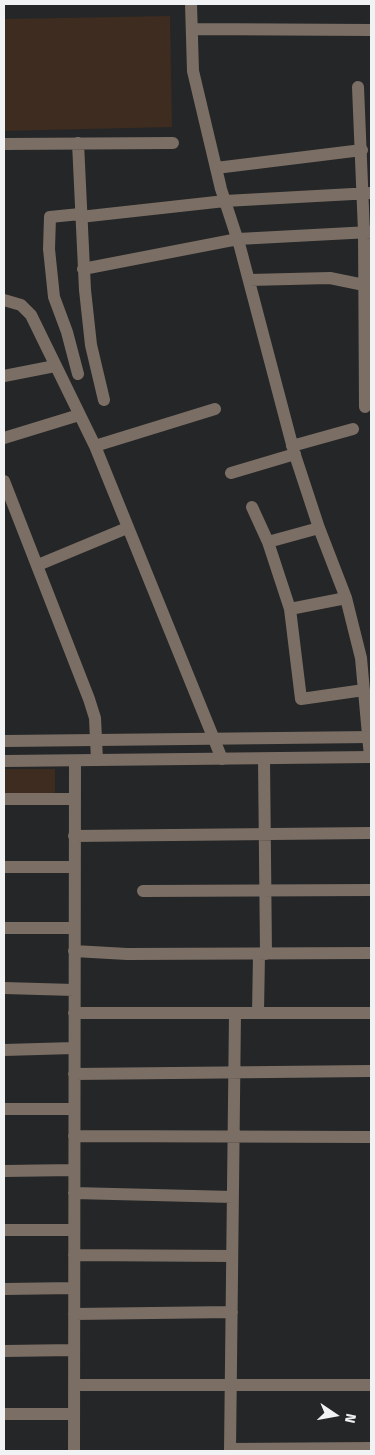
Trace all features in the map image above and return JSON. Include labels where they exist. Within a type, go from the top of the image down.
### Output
[{"type":"street","points":[[4,761],[370,757],[370,737],[361,658],[346,598],[318,528],[294,450],[238,238],[216,168],[193,71],[191,4]]},
{"type":"street","points":[[192,29],[371,30]]},
{"type":"street","points":[[358,87],[365,152],[367,194],[366,277],[368,314],[365,407]]},
{"type":"street","points":[[78,143],[83,269],[91,345],[104,400]]},
{"type":"street","points":[[4,144],[173,143]]},
{"type":"street","points":[[216,168],[365,152]]},
{"type":"street","points":[[78,374],[67,332],[54,297],[49,249],[50,217],[225,201],[367,194]]},
{"type":"street","points":[[83,269],[238,238],[367,232]]},
{"type":"street","points":[[249,280],[366,277]]},
{"type":"street","points":[[4,300],[26,308],[95,446],[222,759]]},
{"type":"street","points":[[4,376],[56,366]]},
{"type":"street","points":[[95,446],[215,409]]},
{"type":"street","points":[[4,438],[79,415]]},
{"type":"street","points":[[230,473],[354,429]]},
{"type":"street","points":[[4,480],[89,699],[95,718],[97,760]]},
{"type":"street","points":[[252,507],[268,542],[290,609],[301,699],[364,690]]},
{"type":"street","points":[[38,566],[127,528]]},
{"type":"street","points":[[268,542],[318,528]]},
{"type":"street","points":[[290,609],[346,598]]},
{"type":"street","points":[[4,741],[370,737]]},
{"type":"street","points":[[258,1013],[265,892],[264,758]]},
{"type":"street","points":[[74,1451],[75,760]]},
{"type":"street","points":[[4,799],[74,799]]},
{"type":"street","points":[[74,836],[371,833]]},
{"type":"street","points":[[4,868],[74,867]]},
{"type":"street","points":[[143,891],[265,892],[371,890]]},
{"type":"street","points":[[4,928],[74,928]]},
{"type":"street","points":[[74,951],[262,954],[371,953]]},
{"type":"street","points":[[4,988],[74,990]]},
{"type":"street","points":[[74,1013],[371,1013]]},
{"type":"street","points":[[235,1013],[230,1450],[371,1448]]},
{"type":"street","points":[[4,1050],[74,1048]]},
{"type":"street","points":[[74,1074],[371,1071]]},
{"type":"street","points":[[4,1109],[74,1109]]},
{"type":"street","points":[[74,1136],[371,1137]]},
{"type":"street","points":[[4,1171],[74,1170]]},
{"type":"street","points":[[74,1193],[233,1197]]},
{"type":"street","points":[[4,1230],[74,1230]]},
{"type":"street","points":[[74,1254],[232,1256]]},
{"type":"street","points":[[4,1290],[74,1288]]},
{"type":"street","points":[[74,1314],[232,1312]]},
{"type":"street","points":[[4,1351],[74,1350]]},
{"type":"street","points":[[74,1385],[371,1385]]},
{"type":"street","points":[[4,1414],[74,1414]]},
{"type":"shaded area","points":[[170,16],[172,127],[4,131],[4,19]]},
{"type":"shaded area","points":[[4,769],[55,769],[55,793],[4,793]]}]
